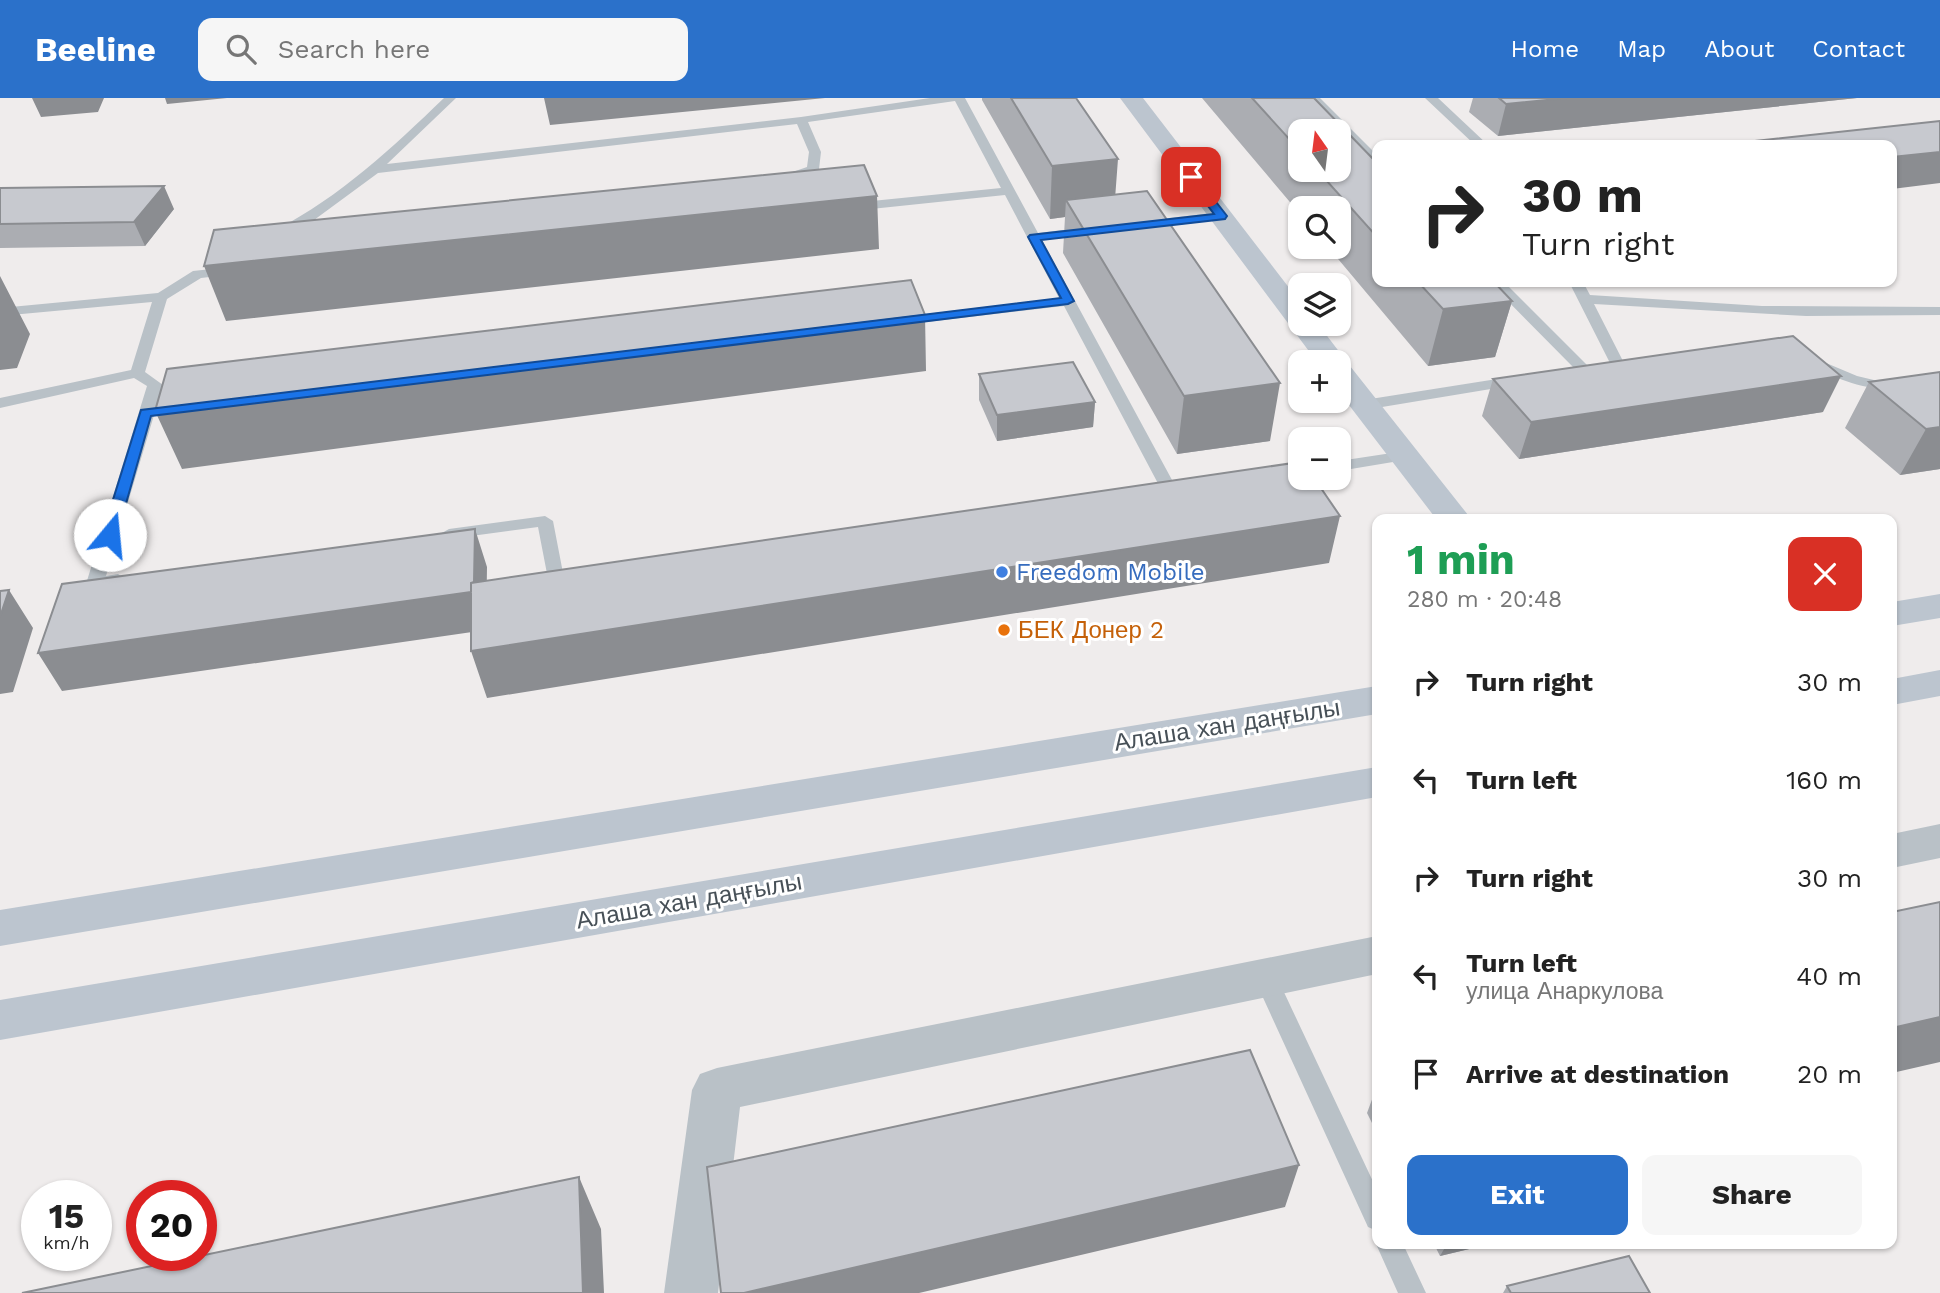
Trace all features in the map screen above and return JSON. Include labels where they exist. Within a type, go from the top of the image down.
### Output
[{"type":"main road","points":[[1131,98],[1288,305]]},
{"type":"main road","points":[[1312,336],[1323,350]]},
{"type":"main road","points":[[1351,388],[1450,514]]},
{"type":"main road","points":[[1897,613],[1940,606]]},
{"type":"main road","points":[[1897,691],[1940,683]]},
{"type":"main road","name":"Алаша хан даңғылы","points":[[0,928],[1372,701]]},
{"type":"main road","name":"Алаша хан даңғылы","points":[[0,1020],[1372,783]]},
{"type":"street","points":[[1897,850],[1940,841]]},
{"type":"street","points":[[691,1293],[717,1090],[1372,956]]},
{"type":"lane","points":[[267,240],[301,223],[378,169],[450,98]]},
{"type":"lane","points":[[378,169],[801,120],[957,98],[1170,491]]},
{"type":"lane","points":[[1314,98],[1372,157]]},
{"type":"lane","points":[[1431,98],[1477,140]]},
{"type":"lane","points":[[779,178],[793,177],[813,169],[815,152],[801,120]]},
{"type":"lane","points":[[844,208],[1009,191]]},
{"type":"lane","points":[[1128,227],[1221,216]]},
{"type":"lane","points":[[301,223],[325,224]]},
{"type":"lane","points":[[1034,237],[1101,230]]},
{"type":"lane","points":[[0,312],[161,297],[232,257]]},
{"type":"lane","points":[[198,274],[239,270]]},
{"type":"lane","points":[[1503,287],[1607,366]]},
{"type":"lane","points":[[1578,287],[1607,366]]},
{"type":"lane","points":[[137,373],[161,297]]},
{"type":"lane","points":[[1584,299],[1848,314],[1940,311]]},
{"type":"lane","points":[[889,323],[1068,301]]},
{"type":"lane","points":[[1803,358],[1868,386],[1891,388],[1940,381]]},
{"type":"lane","points":[[1364,405],[1607,366]]},
{"type":"lane","points":[[0,403],[137,373],[155,385],[153,412],[95,584],[136,578]]},
{"type":"lane","points":[[1351,464],[1405,456]]},
{"type":"lane","points":[[436,536],[545,521],[555,580],[596,574]]},
{"type":"lane","points":[[1266,978],[1372,1207]]},
{"type":"lane","points":[[1392,1249],[1412,1293]]},
{"type":"building","points":[[1011,98],[1076,98],[1118,159],[1052,166]]},
{"type":"building","points":[[1252,98],[1314,98],[1334,119],[1288,119],[1288,138]]},
{"type":"building","points":[[1499,98],[1567,98],[1506,104]]},
{"type":"building","points":[[1940,121],[1940,152],[1897,156],[1897,140],[1764,140]]},
{"type":"building","points":[[1351,136],[1372,158],[1372,231],[1351,208],[1351,196],[1340,196],[1328,182],[1351,182]]},
{"type":"building","points":[[864,165],[877,196],[204,266],[214,230]]},
{"type":"building","points":[[164,186],[134,222],[0,224],[0,188]]},
{"type":"building","points":[[1147,191],[1280,383],[1184,396],[1066,200]]},
{"type":"building","points":[[911,280],[925,315],[155,411],[167,369]]},
{"type":"building","points":[[1423,287],[1499,287],[1512,301],[1443,309]]},
{"type":"building","points":[[1793,336],[1841,376],[1531,422],[1493,379]]},
{"type":"building","points":[[1073,362],[1095,402],[997,415],[979,374]]},
{"type":"building","points":[[1940,372],[1940,427],[1926,429],[1869,382]]},
{"type":"building","points":[[1288,464],[1288,490],[1322,490],[1340,516],[471,651],[471,583]]},
{"type":"building","points":[[475,529],[474,582],[471,583],[471,592],[38,653],[62,584]]},
{"type":"building","points":[[9,590],[0,617],[0,591]]},
{"type":"building","points":[[1940,902],[1940,1017],[1897,1027],[1897,911]]},
{"type":"building","points":[[1250,1050],[1299,1165],[744,1293],[721,1293],[707,1167]]},
{"type":"building","points":[[579,1177],[583,1293],[22,1293],[128,1271],[217,1271],[217,1252]]},
{"type":"building","points":[[1629,1256],[1650,1293],[1511,1293],[1507,1286]]},
{"type":"place","name":"Freedom Mobile","points":[[1002,572]]},
{"type":"place","name":"БЕК Донер 2","points":[[1004,630]]},
{"type":"route","points":[[110,535],[146,413],[1068,301],[1034,237],[1221,216],[1191,177]]}]
